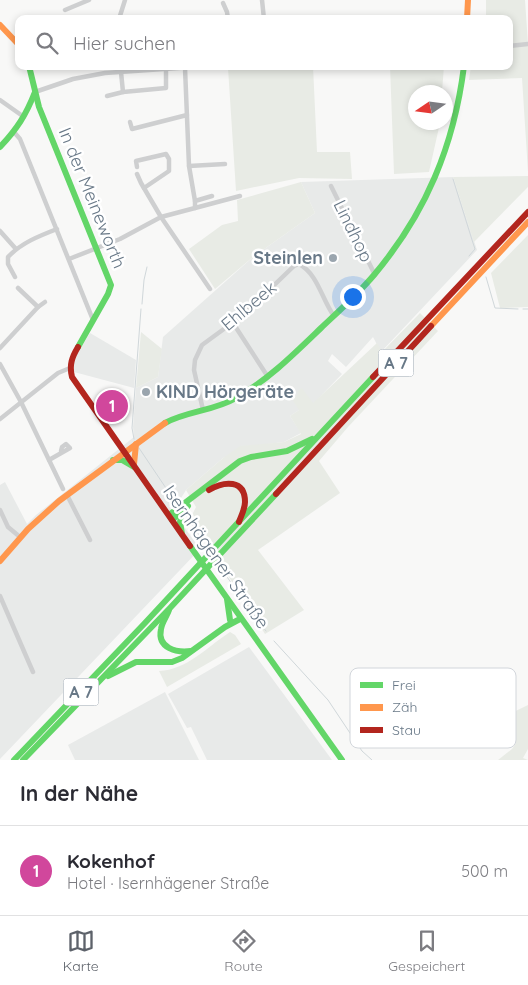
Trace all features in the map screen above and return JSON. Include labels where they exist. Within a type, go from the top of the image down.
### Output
[{"type":"main road","points":[[467,15],[468,0]]},
{"type":"main road","points":[[0,25],[15,41]]},
{"type":"main road","name":"In der Meineworth","points":[[30,70],[40,107],[111,285],[94,320],[72,357],[70,368]]},
{"type":"main road","points":[[0,561],[36,520],[65,492],[170,420],[184,414],[221,406],[268,377],[375,275],[400,242],[419,211],[436,177],[452,132],[459,103],[463,70]]},
{"type":"main road","points":[[0,147],[14,132],[25,115],[35,92]]},
{"type":"main road","points":[[25,115],[40,107]]},
{"type":"main road","name":"A 7","points":[[23,760],[170,608],[238,524],[528,212]]},
{"type":"main road","name":"A 7","points":[[207,562],[528,222]]},
{"type":"main road","name":"Isernhägener Straße","points":[[70,368],[74,381],[239,617],[342,760]]},
{"type":"main road","points":[[170,518],[240,461],[251,457],[292,450],[318,436]]},
{"type":"main road","points":[[135,467],[134,453],[136,444]]},
{"type":"main road","points":[[112,460],[122,460],[135,467]]},
{"type":"main road","points":[[170,518],[182,512],[217,485],[225,482],[240,489],[245,498],[244,508],[238,524]]},
{"type":"main road","points":[[182,512],[180,522],[182,534]]},
{"type":"main road","name":"A 7","points":[[14,760],[201,570]]},
{"type":"main road","points":[[227,599],[230,620]]},
{"type":"main road","points":[[170,608],[162,629],[163,642],[170,650],[176,652],[193,650]]},
{"type":"main road","points":[[225,627],[230,620],[239,617]]},
{"type":"main road","points":[[104,678],[136,662],[172,662],[182,658],[239,617]]},
{"type":"street","points":[[65,10],[89,0]]},
{"type":"street","points":[[120,15],[125,0]]},
{"type":"street","points":[[262,0],[264,15]]},
{"type":"street","points":[[223,4],[227,15]]},
{"type":"street","points":[[513,46],[528,44]]},
{"type":"street","points":[[35,92],[73,79],[105,73],[166,70],[166,88],[123,92],[107,96]]},
{"type":"street","points":[[185,70],[189,166],[196,200],[195,208]]},
{"type":"street","points":[[121,72],[123,92]]},
{"type":"street","points":[[0,100],[25,115]]},
{"type":"street","points":[[130,122],[132,129],[187,115]]},
{"type":"street","points":[[14,132],[20,139],[94,320]]},
{"type":"street","points":[[137,167],[136,161],[166,154],[169,159],[168,170],[144,188]]},
{"type":"street","points":[[189,166],[225,164]]},
{"type":"street","points":[[137,174],[161,217],[210,289]]},
{"type":"street","name":"Lindhop","points":[[331,186],[375,275]]},
{"type":"street","points":[[196,200],[212,196]]},
{"type":"street","points":[[69,259],[120,239],[161,217],[240,196]]},
{"type":"street","points":[[15,277],[8,264],[8,258],[16,249],[57,229]]},
{"type":"street","points":[[0,231],[16,249]]},
{"type":"street","name":"Ehlbeek","points":[[203,410],[194,370],[197,352],[203,343],[233,323],[294,266],[299,264],[307,270],[317,283],[334,316]]},
{"type":"street","points":[[18,288],[38,307]]},
{"type":"street","points":[[0,348],[38,307],[45,302]]},
{"type":"street","points":[[233,323],[268,377]]},
{"type":"street","points":[[0,364],[90,540]]},
{"type":"street","points":[[0,419],[58,373],[70,368]]},
{"type":"street","points":[[49,460],[62,451]]},
{"type":"street","points":[[0,510],[8,526],[20,537]]},
{"type":"street","points":[[0,596],[33,672]]},
{"type":"shaded area","points":[[486,0],[525,0],[528,44],[528,172],[522,78],[469,80],[470,70],[513,70],[513,15],[486,15]]},
{"type":"shaded area","points":[[228,70],[313,70],[317,152],[350,152],[352,179],[299,178],[236,191]]},
{"type":"shaded area","points":[[390,70],[444,70],[443,85],[408,85],[408,130],[438,130],[429,172],[394,174]]},
{"type":"shaded area","points":[[528,176],[528,187],[474,242],[453,177]]},
{"type":"shaded area","points":[[453,177],[477,250],[381,352],[373,337],[346,367],[332,354],[328,361],[342,374],[313,404],[299,394],[299,410],[290,416],[301,433],[284,442],[260,445],[223,458],[186,490],[178,503],[169,506],[200,549],[0,759],[0,485],[5,482],[27,524],[134,437],[136,388],[158,377],[163,337],[253,257],[315,213],[301,182]]},
{"type":"shaded area","points":[[301,182],[315,213],[253,257],[215,289],[189,249],[222,225],[238,221],[237,200]]},
{"type":"shaded area","points":[[528,235],[528,307],[500,308],[491,273]]},
{"type":"shaded area","points":[[420,313],[438,331],[348,427],[319,461],[340,493],[258,550],[304,610],[265,634],[191,517],[196,507],[186,490],[240,446],[284,442],[301,434],[290,416],[299,410],[292,399],[298,394],[297,392],[302,388],[313,403],[377,343],[382,352]]},
{"type":"shaded area","points":[[141,332],[162,349],[158,377],[136,388]]},
{"type":"shaded area","points":[[90,333],[136,360],[134,388],[74,372],[76,356]]},
{"type":"shaded area","points":[[230,632],[235,635],[241,644],[167,687],[159,671],[179,667]]},
{"type":"shaded area","points":[[249,647],[332,760],[207,760],[191,727],[187,728],[168,694]]},
{"type":"shaded area","points":[[165,692],[199,760],[75,760],[68,745]]},
{"type":"shaded area","points":[[528,705],[528,749],[523,758],[528,760],[498,760],[513,748],[516,748],[516,711]]},
{"type":"waterway","points":[[453,179],[475,249],[469,256]]},
{"type":"waterway","points":[[142,304],[147,267]]},
{"type":"waterway","points":[[486,277],[495,308],[518,309]]},
{"type":"waterway","points":[[134,439],[132,428],[141,309]]},
{"type":"waterway","points":[[523,309],[528,309]]},
{"type":"waterway","points":[[139,448],[176,503]]},
{"type":"waterway","points":[[185,515],[203,541]]},
{"type":"waterway","points":[[222,570],[266,631]]},
{"type":"waterway","points":[[274,641],[328,700],[350,733]]},
{"type":"waterway","points":[[360,748],[372,760]]},
{"type":"traffic: fast","points":[[30,70],[39,107],[111,285],[108,294],[78,347]]},
{"type":"traffic: fast","points":[[165,423],[228,402],[248,391],[301,347],[355,296],[374,275],[409,227],[435,177],[453,124],[463,70]]},
{"type":"traffic: fast","points":[[0,147],[20,121],[35,92]]},
{"type":"traffic: fast","points":[[14,760],[144,624],[373,377]]},
{"type":"traffic: fast","points":[[169,515],[240,461],[251,457],[287,451],[312,439]]},
{"type":"traffic: fast","points":[[113,460],[122,460],[134,467]]},
{"type":"traffic: fast","points":[[23,760],[170,608],[276,494]]},
{"type":"traffic: fast","points":[[172,520],[188,506]]},
{"type":"traffic: fast","points":[[182,512],[180,522],[182,534]]},
{"type":"traffic: fast","points":[[190,546],[342,760]]},
{"type":"traffic: fast","points":[[227,599],[230,620]]},
{"type":"traffic: fast","points":[[169,610],[162,626],[162,641],[174,650],[191,651]]},
{"type":"traffic: fast","points":[[108,676],[136,662],[172,662],[182,658],[225,627],[240,619]]},
{"type":"traffic: slow","points":[[467,15],[468,0]]},
{"type":"traffic: slow","points":[[0,25],[15,41]]},
{"type":"traffic: slow","points":[[431,326],[528,222]]},
{"type":"traffic: slow","points":[[0,561],[28,529],[59,501],[165,423]]},
{"type":"traffic: slow","points":[[134,464],[136,444]]},
{"type":"traffic: jam","points":[[373,377],[528,212]]},
{"type":"traffic: jam","points":[[276,494],[431,326]]},
{"type":"traffic: jam","points":[[78,347],[72,361],[72,377],[190,546]]},
{"type":"traffic: jam","points":[[209,490],[227,484],[233,484],[241,489],[245,505],[239,522]]},
{"type":"place","name":"Steinlen","points":[[333,258]]},
{"type":"place","name":"KIND Hörgeräte","points":[[146,392]]},
{"type":"place","name":"Kokenhof","points":[[112,406]]}]
